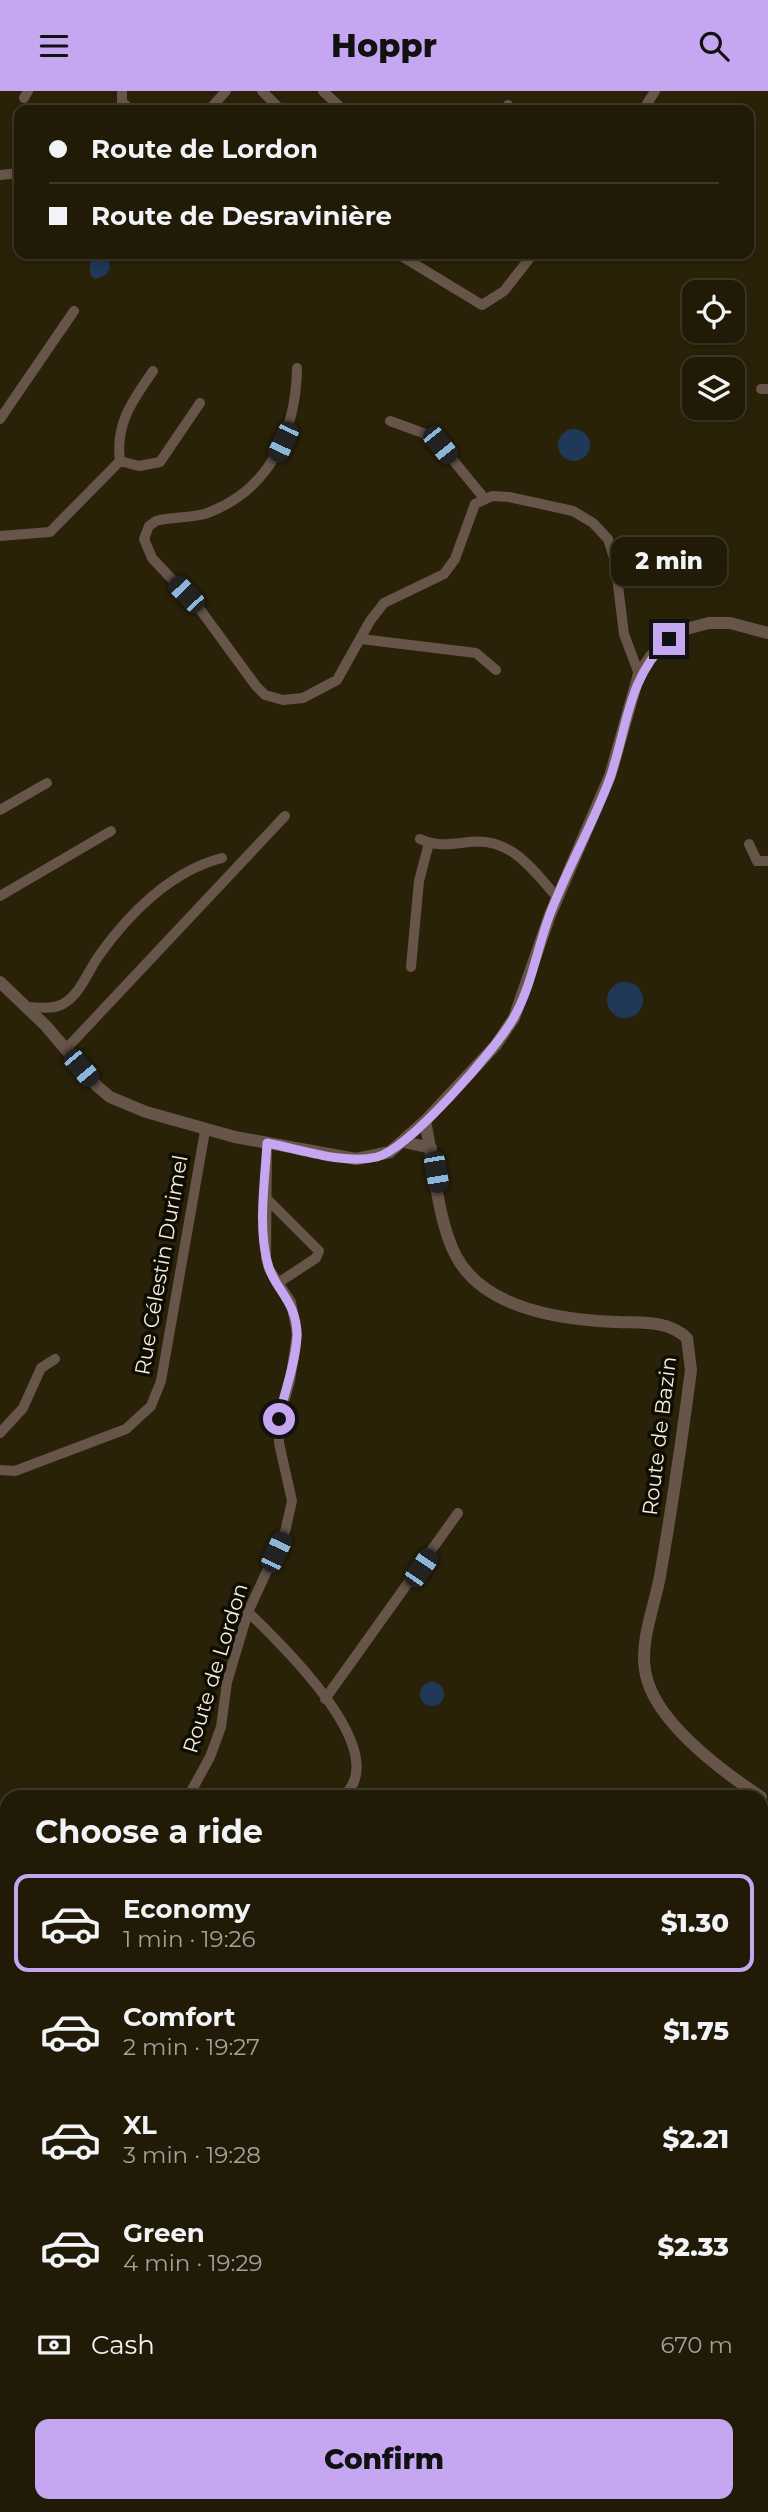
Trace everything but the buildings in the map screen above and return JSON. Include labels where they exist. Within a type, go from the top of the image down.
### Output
[{"type":"street","points":[[213,105],[226,91]]},
{"type":"street","points":[[261,91],[276,105]]},
{"type":"street","points":[[323,91],[338,105]]},
{"type":"street","points":[[406,259],[482,305],[504,291],[529,259]]},
{"type":"street","points":[[0,419],[74,311]]},
{"type":"street","points":[[297,368],[291,422],[273,463],[263,476],[235,498],[209,513],[156,521],[149,526],[144,539],[152,558],[199,608],[256,686],[272,698],[303,698],[337,680],[370,621],[384,603],[444,573],[455,559],[475,504],[484,498],[509,497],[573,511],[593,523],[608,539],[615,561],[624,634],[639,674]]},
{"type":"street","points":[[120,461],[117,440],[124,414],[153,371]]},
{"type":"street","points":[[120,461],[139,466],[160,462],[200,403]]},
{"type":"street","points":[[390,421],[434,437],[484,498]]},
{"type":"street","points":[[0,535],[50,532],[120,461]]},
{"type":"street","points":[[0,982],[110,1097],[205,1131],[356,1159],[376,1157],[404,1142],[425,1121],[496,1045],[514,1018],[557,897],[610,776],[639,674],[652,656],[686,629],[709,623],[730,623],[768,633]]},
{"type":"street","points":[[361,639],[476,653],[486,658],[496,670]]},
{"type":"street","points":[[0,810],[47,783]]},
{"type":"street","points":[[66,1049],[285,816]]},
{"type":"street","points":[[0,896],[111,831]]},
{"type":"street","points":[[411,967],[425,841],[481,841],[508,847],[517,853],[557,897]]},
{"type":"street","points":[[749,844],[757,861],[768,861]]},
{"type":"street","points":[[26,1007],[54,1007],[66,1002],[78,990],[105,947],[131,916],[185,872],[222,858]]},
{"type":"street","name":"Route de Bazin","points":[[425,1121],[452,1247],[464,1268],[479,1284],[499,1298],[550,1313],[610,1322],[666,1325],[687,1338],[691,1370],[660,1579],[645,1646],[644,1669],[659,1704],[701,1751],[752,1790]]},
{"type":"street","name":"Rue Célestin Durimel","points":[[0,1470],[15,1471],[126,1429],[151,1406],[161,1381],[205,1131]]},
{"type":"street","points":[[404,1142],[431,1148]]},
{"type":"street","name":"Route de Lordon","points":[[192,1790],[210,1757],[221,1727],[227,1682],[248,1612],[285,1532],[292,1501],[279,1443],[279,1419],[290,1381],[297,1334],[291,1302],[266,1258],[264,1196],[267,1143]]},
{"type":"street","points":[[264,1196],[319,1251],[316,1258],[278,1283]]},
{"type":"street","points":[[0,1433],[23,1408],[41,1369],[55,1360]]},
{"type":"street","points":[[326,1699],[458,1513]]},
{"type":"street","points":[[248,1612],[290,1653],[326,1699],[356,1749],[358,1760],[353,1785],[348,1790]]},
{"type":"water","points":[[93,259],[108,259],[110,268],[106,275],[95,279],[90,274],[90,263]]},
{"type":"water","points":[[574,429],[585,434],[590,445],[585,456],[574,461],[563,456],[558,445],[563,434]]},
{"type":"water","points":[[625,982],[637,988],[643,1000],[637,1012],[625,1018],[613,1012],[607,1000],[613,988]]},
{"type":"water","points":[[432,1682],[440,1686],[444,1694],[440,1702],[432,1706],[424,1702],[420,1694],[424,1686]]},
{"type":"route","points":[[279,1419],[290,1381],[297,1334],[291,1302],[269,1269],[266,1258],[264,1196],[267,1143],[356,1159],[390,1152],[425,1121],[496,1045],[514,1018],[527,988],[550,915],[577,848],[600,802],[639,674],[669,639]]}]
